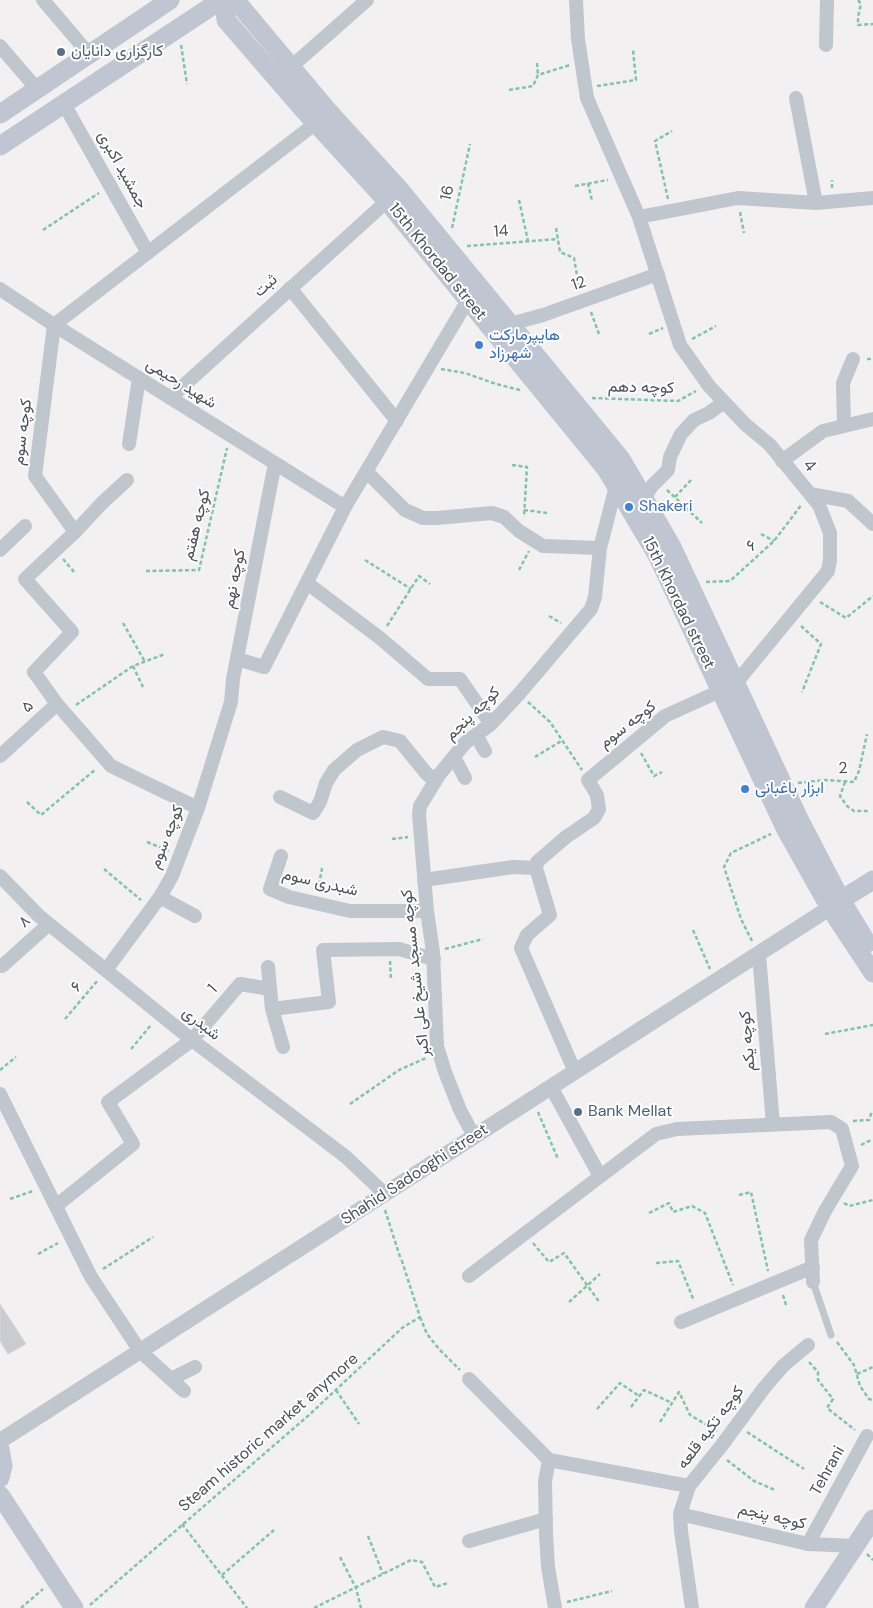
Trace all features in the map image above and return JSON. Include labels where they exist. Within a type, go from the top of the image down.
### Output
[{"type":"main road","points":[[0,114],[170,0]]},
{"type":"main road","points":[[0,146],[178,28],[224,0]]},
{"type":"main road","name":"15th Khordad street","points":[[835,904],[785,788],[728,687],[657,555],[606,469],[387,201],[226,20],[224,0],[242,8],[329,112],[400,190],[621,459],[672,547],[689,583],[728,687],[785,828],[835,904]]},
{"type":"main road","name":"Shahid Sadooghi street","points":[[835,904],[873,880]]},
{"type":"main road","points":[[835,904],[873,952]]},
{"type":"main road","points":[[835,904],[873,974]]},
{"type":"main road","points":[[0,1449],[3,1466],[0,1478]]},
{"type":"main road","points":[[0,1496],[74,1608]]},
{"type":"main road","points":[[0,1516],[62,1608]]},
{"type":"main road","points":[[828,1608],[865,1543],[873,1519]]},
{"type":"main road","points":[[814,1608],[865,1543]]},
{"type":"street","points":[[43,0],[90,54]]},
{"type":"street","points":[[291,67],[367,0]]},
{"type":"street","name":"4","points":[[576,0],[578,39],[588,98],[638,217],[680,345],[707,383],[745,424],[770,445],[819,505],[830,533],[828,570],[790,617],[728,687]]},
{"type":"street","points":[[826,0],[826,45]]},
{"type":"street","points":[[0,46],[37,90]]},
{"type":"street","points":[[796,98],[816,203]]},
{"type":"street","name":"جمشید اکبری","points":[[64,104],[148,253]]},
{"type":"street","points":[[54,325],[316,123]]},
{"type":"street","points":[[638,217],[738,198],[816,203],[873,198]]},
{"type":"street","name":"ثبت","points":[[170,398],[387,201]]},
{"type":"street","name":"12","points":[[510,324],[584,301],[658,274]]},
{"type":"street","points":[[290,288],[397,421]]},
{"type":"street","name":"شهید رحیمی","points":[[0,289],[345,508]]},
{"type":"street","points":[[237,659],[264,667],[345,508],[468,300]]},
{"type":"street","name":"کوچه سوم","points":[[54,325],[35,476],[75,532]]},
{"type":"street","points":[[844,426],[843,383],[853,359]]},
{"type":"street","points":[[129,444],[139,378]]},
{"type":"street","points":[[644,498],[657,480],[668,470],[670,457],[681,434],[694,420],[724,402]]},
{"type":"street","points":[[782,461],[823,431],[873,419]]},
{"type":"street","name":"کوچه نهم","points":[[231,702],[237,659],[275,463]]},
{"type":"street","points":[[367,472],[405,510],[423,518],[492,513],[504,517],[543,546],[600,548]]},
{"type":"street","points":[[127,480],[25,579],[72,632],[34,672],[60,708],[111,766],[198,808]]},
{"type":"street","name":"کوچه پنجم","points":[[439,775],[465,743],[491,724],[520,694],[592,609],[600,548],[616,486]]},
{"type":"street","points":[[810,494],[848,501],[873,524]]},
{"type":"street","points":[[0,550],[25,526]]},
{"type":"street","points":[[308,583],[380,638],[428,680],[460,679],[491,724]]},
{"type":"street","name":"کوچه سوم","points":[[588,780],[665,716],[728,687]]},
{"type":"street","name":"کوچه سوم","points":[[106,970],[160,897],[172,876],[198,808],[231,702]]},
{"type":"street","name":"۵","points":[[0,756],[60,708]]},
{"type":"street","points":[[476,735],[485,751]]},
{"type":"street","points":[[280,797],[313,813],[334,770],[357,750],[383,737],[400,741],[432,778],[439,775]]},
{"type":"street","points":[[454,757],[465,778]]},
{"type":"street","name":"کوچه مسجد شیخ علی اکبر","points":[[439,775],[420,806],[419,815],[427,911],[434,955],[437,1046],[460,1110],[474,1136]]},
{"type":"street","points":[[575,1072],[522,948],[527,934],[550,914],[536,868],[537,862],[594,818],[599,809],[597,795],[588,780]]},
{"type":"street","name":"شبدری سوم","points":[[281,856],[270,890],[289,897],[350,911],[427,911]]},
{"type":"street","points":[[424,880],[513,867],[536,868]]},
{"type":"street","name":"شبدری","points":[[0,876],[49,924],[192,1040],[346,1157],[382,1196]]},
{"type":"street","points":[[160,897],[195,916]]},
{"type":"street","name":"Shahid Sadooghi street","points":[[0,1441],[835,904]]},
{"type":"street","name":"۸","points":[[2,966],[49,924]]},
{"type":"street","points":[[272,1009],[328,1002],[323,950],[399,949],[434,955]]},
{"type":"street","name":"کوچه یکم","points":[[759,954],[773,1125]]},
{"type":"street","points":[[268,967],[272,1009],[283,1047]]},
{"type":"street","name":"1","points":[[192,1040],[240,984],[270,989]]},
{"type":"street","points":[[56,1206],[133,1144],[108,1102],[192,1040]]},
{"type":"street","points":[[551,1087],[600,1176]]},
{"type":"street","points":[[0,1094],[91,1277],[140,1351],[184,1391]]},
{"type":"street","points":[[468,1276],[656,1134],[677,1130],[831,1122],[842,1129],[852,1166],[811,1240],[813,1274],[771,1284],[682,1322]]},
{"type":"street","name":"کوچه تکیه قلعه","points":[[692,1608],[680,1514],[689,1486],[764,1388],[804,1348]]},
{"type":"street","points":[[171,1379],[195,1367]]},
{"type":"street","points":[[469,1379],[549,1460],[689,1486]]},
{"type":"street","name":"Tehrani","points":[[808,1544],[866,1439]]},
{"type":"street","points":[[549,1460],[545,1481],[546,1519],[548,1567],[555,1606]]},
{"type":"street","name":"کوچه پنجم","points":[[680,1514],[808,1544],[865,1543]]},
{"type":"street","points":[[469,1541],[546,1519]]},
{"type":"lane","points":[[813,1274],[833,1337]]},
{"type":"path","points":[[858,0],[861,4],[858,25],[873,24]]},
{"type":"path","points":[[178,28],[187,84]]},
{"type":"path","points":[[586,88],[636,80],[633,50]]},
{"type":"path","points":[[538,75],[582,62]]},
{"type":"path","points":[[509,90],[533,86],[538,75],[537,63]]},
{"type":"path","points":[[671,210],[655,141],[672,130]]},
{"type":"path","name":"16","points":[[446,246],[452,230],[470,144]]},
{"type":"path","points":[[575,186],[622,178]]},
{"type":"path","points":[[588,184],[592,201]]},
{"type":"path","points":[[43,230],[111,185]]},
{"type":"path","points":[[738,198],[744,233]]},
{"type":"path","points":[[518,200],[528,241]]},
{"type":"path","points":[[556,228],[560,252],[574,258],[584,301],[599,334]]},
{"type":"path","name":"14","points":[[446,246],[558,239]]},
{"type":"path","points":[[680,345],[716,326]]},
{"type":"path","points":[[429,368],[465,373],[496,384],[521,390]]},
{"type":"path","name":"کوچه دهم","points":[[570,398],[678,402],[693,394],[707,383]]},
{"type":"path","name":"کوچه هفتم","points":[[146,571],[199,570],[230,435]]},
{"type":"path","points":[[512,465],[527,467],[524,510],[529,537],[519,570]]},
{"type":"path","points":[[657,480],[702,523]]},
{"type":"path","points":[[675,497],[691,480]]},
{"type":"path","name":"۶","points":[[689,583],[730,580],[774,541],[810,494]]},
{"type":"path","points":[[524,510],[547,513]]},
{"type":"path","points":[[761,534],[774,541]]},
{"type":"path","points":[[55,551],[75,573]]},
{"type":"path","points":[[365,560],[411,589]]},
{"type":"path","points":[[380,638],[419,576],[430,584]]},
{"type":"path","points":[[808,595],[846,618],[873,596]]},
{"type":"path","points":[[790,617],[821,644],[802,692]]},
{"type":"path","points":[[123,623],[144,662]]},
{"type":"path","points":[[60,708],[133,666],[165,654]]},
{"type":"path","points":[[133,666],[142,687]]},
{"type":"path","points":[[520,694],[550,722],[588,780]]},
{"type":"path","name":"2","points":[[785,788],[802,782],[825,780],[854,782],[859,771],[867,734]]},
{"type":"path","points":[[535,757],[563,740]]},
{"type":"path","points":[[634,741],[654,776],[662,772]]},
{"type":"path","points":[[27,802],[41,815],[107,761]]},
{"type":"path","points":[[845,782],[840,796],[847,806],[854,810],[870,811]]},
{"type":"path","points":[[759,954],[741,919],[724,867],[731,853],[785,828]]},
{"type":"path","points":[[392,839],[420,835]]},
{"type":"path","points":[[147,842],[180,856]]},
{"type":"path","points":[[316,903],[322,868]]},
{"type":"path","points":[[104,869],[151,909]]},
{"type":"path","points":[[692,930],[716,982]]},
{"type":"path","points":[[434,955],[483,939]]},
{"type":"path","name":"۶","points":[[64,1019],[106,970]]},
{"type":"path","points":[[131,1048],[160,1014]]},
{"type":"path","points":[[825,1034],[873,1025]]},
{"type":"path","points":[[350,1104],[400,1070],[439,1053]]},
{"type":"path","points":[[0,1070],[16,1057]]},
{"type":"path","points":[[532,1099],[558,1160]]},
{"type":"path","points":[[831,1122],[869,1120],[872,1111]]},
{"type":"path","points":[[10,1199],[46,1187]]},
{"type":"path","points":[[739,1195],[752,1192],[771,1284]]},
{"type":"path","points":[[382,1196],[427,1334],[469,1379]]},
{"type":"path","points":[[833,1198],[849,1206],[873,1200]]},
{"type":"path","points":[[649,1213],[669,1203],[673,1212],[692,1206],[705,1213],[738,1298]]},
{"type":"path","points":[[525,1234],[549,1262],[564,1253],[600,1303]]},
{"type":"path","points":[[38,1254],[71,1237]]},
{"type":"path","points":[[91,1277],[153,1237]]},
{"type":"path","points":[[656,1263],[678,1262],[700,1314]]},
{"type":"path","points":[[569,1302],[600,1274]]},
{"type":"path","name":"Steam historic market anymore","points":[[87,1608],[336,1390],[402,1328],[420,1316]]},
{"type":"path","points":[[833,1337],[854,1365],[860,1386],[869,1399],[873,1400]]},
{"type":"path","name":"Tehrani","points":[[804,1348],[818,1372],[818,1380],[833,1399],[827,1408],[866,1439]]},
{"type":"path","points":[[857,1374],[873,1367]]},
{"type":"path","points":[[597,1409],[620,1383],[639,1396]]},
{"type":"path","points":[[336,1390],[359,1424]]},
{"type":"path","points":[[631,1407],[644,1390],[672,1403]]},
{"type":"path","points":[[660,1422],[679,1392],[690,1415],[727,1437]]},
{"type":"path","points":[[735,1425],[804,1469]]},
{"type":"path","points":[[716,1452],[754,1481],[775,1490]]},
{"type":"path","points":[[182,1524],[247,1608]]},
{"type":"path","points":[[222,1575],[274,1530]]},
{"type":"path","points":[[368,1536],[384,1575]]},
{"type":"path","points":[[340,1557],[356,1588],[361,1608]]},
{"type":"path","points":[[314,1608],[412,1560],[422,1562],[435,1587],[448,1583]]},
{"type":"path","points":[[22,1608],[46,1586]]},
{"type":"path","points":[[555,1606],[612,1591]]},
{"type":"building","points":[[0,1304],[26,1344],[8,1354],[0,1341]]},
{"type":"place","name":"کارگزاری دانایان","points":[[61,52]]},
{"type":"place","name":"هایپرمارکت شهرزاد","points":[[479,345]]},
{"type":"place","name":"Shakeri","points":[[629,507]]},
{"type":"place","name":"ابزار باغبانی","points":[[745,789]]},
{"type":"place","name":"Bank Mellat","points":[[578,1112]]}]
